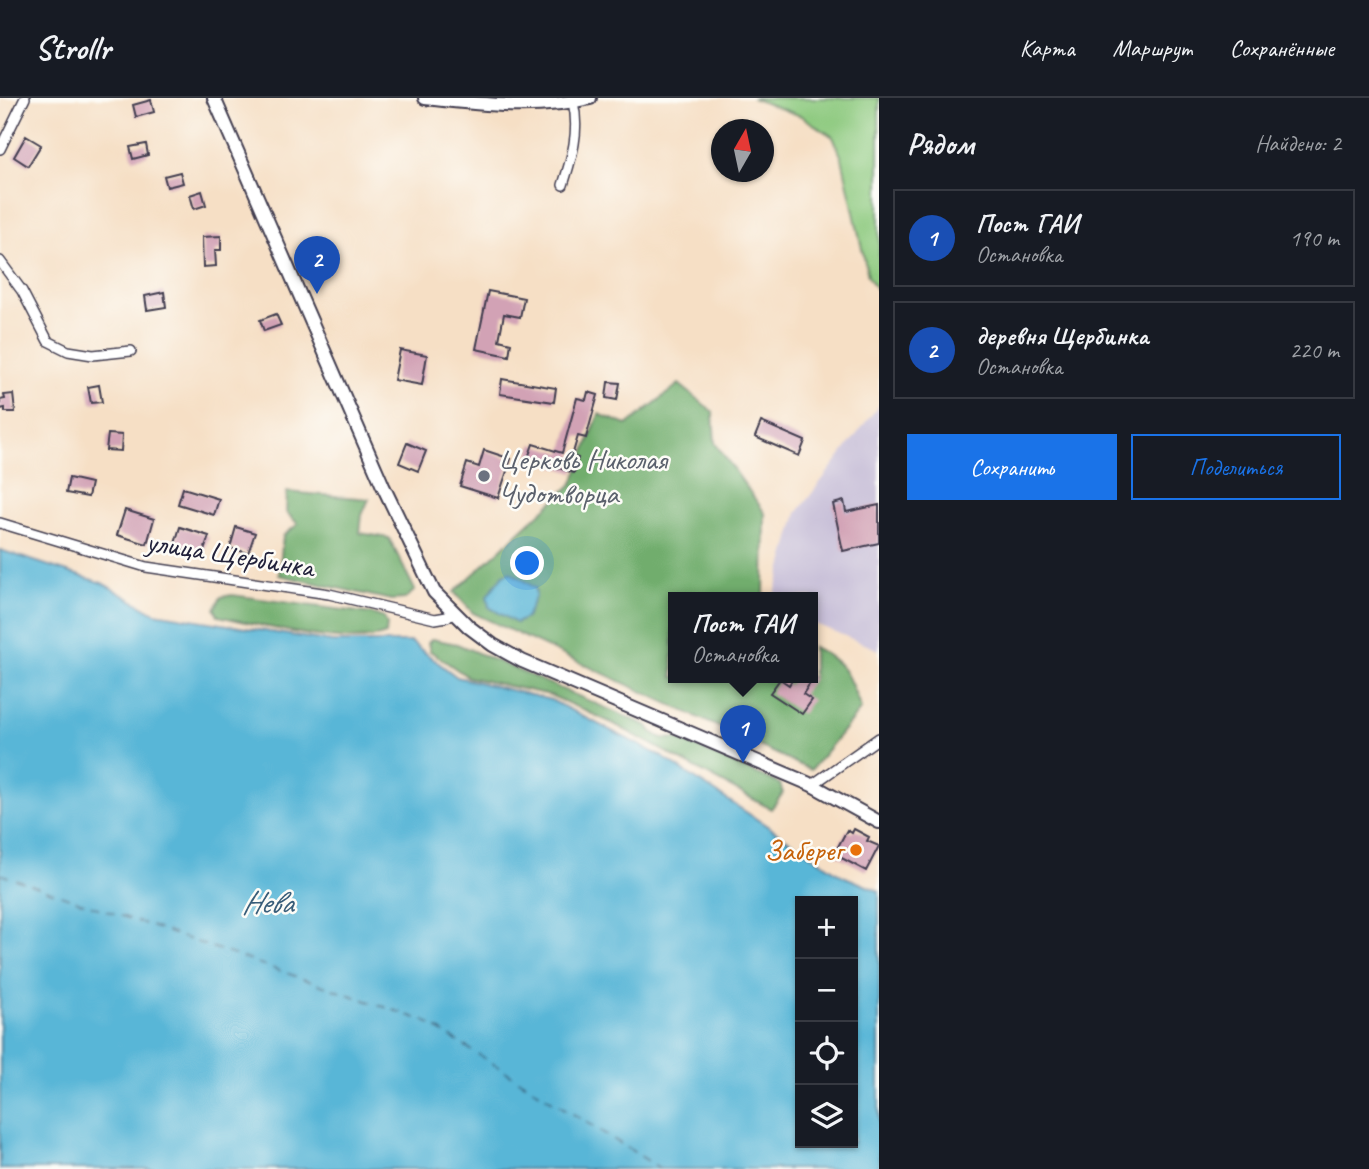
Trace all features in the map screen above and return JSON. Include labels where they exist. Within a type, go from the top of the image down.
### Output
[{"type":"street","points":[[0,149],[25,98]]},
{"type":"street","points":[[214,98],[394,510],[434,592],[493,645],[522,661],[812,785],[879,821]]},
{"type":"street","points":[[425,98],[512,105],[573,102],[590,98]]},
{"type":"street","points":[[563,185],[574,150],[576,125],[573,102]]},
{"type":"street","points":[[1,264],[22,291],[48,341],[68,351],[93,355],[131,351]]},
{"type":"street","name":"улица Щербинка","points":[[0,523],[146,568],[329,594],[435,619],[447,617],[453,611]]},
{"type":"street","points":[[812,785],[879,738]]},
{"type":"shaded area","points":[[879,405],[879,650],[818,625],[818,592],[775,592],[797,513]]},
{"type":"green space","points":[[752,98],[879,98],[879,294],[868,276],[842,158],[833,137],[801,116]]},
{"type":"green space","points":[[679,384],[713,412],[715,443],[765,513],[764,592],[668,592],[668,683],[818,683],[818,650],[824,653],[845,672],[861,709],[811,770],[473,613],[454,592],[573,483],[599,414],[627,425]]},
{"type":"green space","points":[[287,492],[369,499],[362,515],[360,533],[389,538],[415,590],[405,599],[391,600],[279,575],[283,536],[298,524],[286,512]]},
{"type":"green space","points":[[232,595],[373,614],[384,618],[387,624],[386,634],[370,638],[327,637],[218,616],[215,609],[221,597]]},
{"type":"green space","points":[[432,639],[457,644],[648,726],[660,737],[676,738],[780,784],[783,793],[771,809],[614,724],[550,695],[468,677],[430,651],[428,643]]},
{"type":"water","name":"Нева","points":[[0,550],[102,583],[155,613],[332,642],[411,642],[457,677],[551,700],[661,756],[843,876],[879,891],[879,1169],[0,1169]]},
{"type":"water","points":[[510,572],[535,588],[536,595],[526,618],[516,623],[489,607],[487,596],[503,575]]},
{"type":"building","points":[[151,100],[154,112],[136,117],[133,105]]},
{"type":"building","points":[[26,136],[41,145],[28,166],[14,157]]},
{"type":"building","points":[[146,144],[148,155],[133,159],[130,147]]},
{"type":"building","points":[[180,172],[183,183],[167,187],[164,176]]},
{"type":"building","points":[[202,191],[206,205],[194,209],[190,195]]},
{"type":"building","points":[[221,236],[221,250],[215,250],[216,266],[203,267],[202,237]]},
{"type":"building","points":[[488,291],[524,298],[520,317],[504,314],[499,340],[511,343],[509,356],[476,349]]},
{"type":"building","points":[[164,292],[166,307],[147,310],[145,296]]},
{"type":"building","points":[[276,314],[281,325],[264,331],[260,320]]},
{"type":"building","points":[[400,350],[427,355],[422,385],[394,380]]},
{"type":"building","points":[[502,379],[556,388],[554,402],[500,394]]},
{"type":"building","points":[[608,382],[620,383],[617,400],[606,398]]},
{"type":"building","points":[[99,385],[102,402],[91,403],[88,387]]},
{"type":"building","points":[[588,392],[598,395],[586,438],[578,436],[572,456],[578,458],[574,473],[528,458],[533,444],[562,453],[577,398],[586,400]]},
{"type":"building","points":[[13,394],[15,412],[0,409],[0,400],[5,399],[4,395]]},
{"type":"building","points":[[761,422],[805,441],[799,456],[755,437]]},
{"type":"building","points":[[108,434],[122,435],[121,451],[106,450]]},
{"type":"building","points":[[407,443],[426,451],[418,471],[399,463]]},
{"type":"building","name":"Церковь Николая Чудотворца","points":[[484,450],[511,459],[498,498],[460,486],[467,463],[479,467]]},
{"type":"building","points":[[69,478],[91,483],[88,497],[66,493]]},
{"type":"building","points":[[183,488],[219,499],[214,515],[178,504]]},
{"type":"building","points":[[844,501],[846,512],[879,505],[879,543],[843,551],[833,504]]},
{"type":"building","points":[[125,510],[154,519],[147,544],[117,535]]},
{"type":"building","points":[[180,527],[209,536],[202,557],[174,547]]},
{"type":"building","points":[[236,527],[255,533],[248,553],[230,548]]},
{"type":"building","points":[[777,683],[810,683],[803,694],[812,700],[802,714],[770,693]]},
{"type":"building","name":"Заберег","points":[[854,829],[869,837],[867,841],[879,846],[866,871],[834,854],[847,830],[852,833]]},
{"type":"ferry route","points":[[0,874],[425,1021],[661,1169]]},
{"type":"place","name":"деревня Щербинка","points":[[317,294]]},
{"type":"place","name":"Церковь Николая Чудотворца","points":[[484,476]]},
{"type":"place","name":"Пост ГАИ","points":[[743,763]]},
{"type":"place","name":"Заберег","points":[[856,850]]}]
